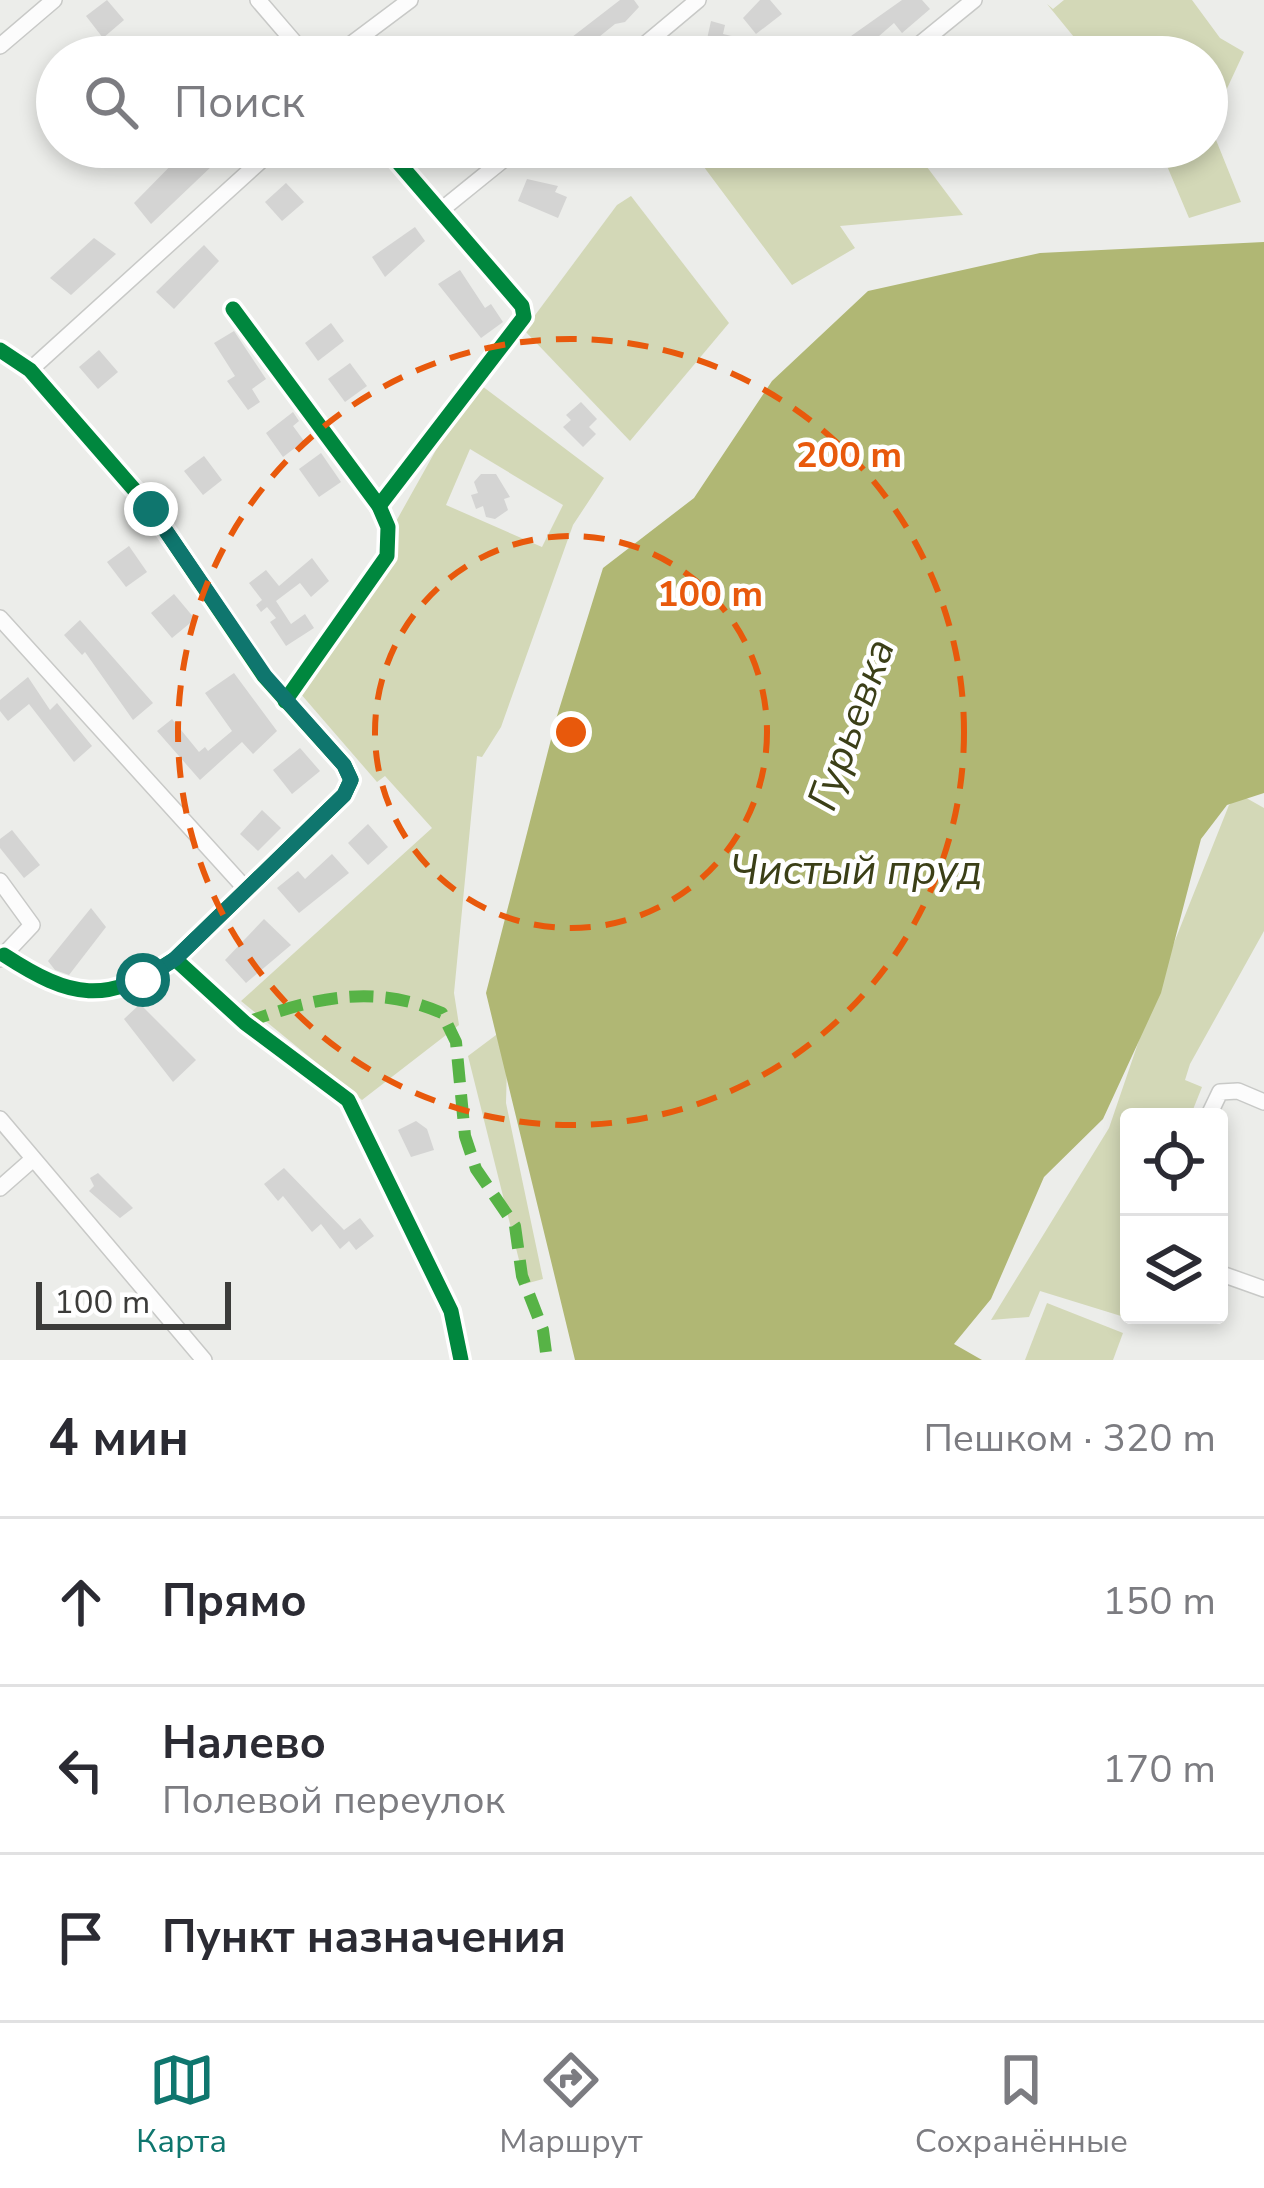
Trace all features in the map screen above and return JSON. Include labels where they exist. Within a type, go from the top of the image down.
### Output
[{"type":"street","points":[[0,46],[54,0]]},
{"type":"street","points":[[258,0],[289,36]]},
{"type":"street","points":[[362,36],[410,0]]},
{"type":"street","points":[[655,36],[698,0]]},
{"type":"street","points":[[930,36],[974,0]]},
{"type":"street","points":[[30,370],[253,168]]},
{"type":"street","points":[[379,506],[519,328],[522,306],[403,168]]},
{"type":"street","points":[[440,211],[493,168]]},
{"type":"street","points":[[233,309],[379,506],[388,527],[387,556],[285,701]]},
{"type":"street","points":[[0,350],[30,370],[151,509],[285,701],[344,765],[351,780],[344,795],[244,887],[175,959],[143,980],[74,993],[50,986],[2,957],[28,935],[31,916],[0,881]]},
{"type":"street","points":[[0,618],[244,887]]},
{"type":"street","points":[[175,959],[245,1023],[348,1100],[451,1311],[461,1360]]},
{"type":"street","points":[[1212,1108],[1220,1092],[1238,1091],[1264,1102]]},
{"type":"street","points":[[0,1119],[204,1360]]},
{"type":"street","points":[[0,1188],[33,1159]]},
{"type":"street","points":[[1228,1276],[1264,1289]]},
{"type":"shaded area","points":[[1064,0],[1192,0],[1219,36],[1073,36],[1047,4],[1053,9]]},
{"type":"shaded area","points":[[1228,43],[1244,52],[1228,86]]},
{"type":"shaded area","points":[[705,168],[928,168],[963,215],[840,226],[855,248],[792,285]]},
{"type":"shaded area","points":[[1168,168],[1227,168],[1241,202],[1189,218]]},
{"type":"shaded area","points":[[631,196],[729,323],[630,441],[524,330],[617,205]]},
{"type":"shaded area","points":[[482,386],[604,478],[573,525],[501,727],[482,757],[477,756],[454,993],[459,1025],[362,1100],[241,1001],[432,828],[385,776],[377,782],[300,693],[455,416]],"holes":[[[470,449],[563,505],[542,547],[446,505]]]},
{"type":"shaded area","points":[[1241,795],[1264,808],[1264,931],[1190,1064],[1185,1080],[1202,1087],[1194,1108],[1120,1108],[1120,1316],[1040,1291],[1029,1317],[991,1320],[1109,1128],[1162,973],[1229,805]]},
{"type":"shaded area","points":[[508,1026],[506,1103],[543,1279],[525,1284],[468,1056]]},
{"type":"shaded area","points":[[1047,1303],[1123,1333],[1113,1360],[1025,1360]]},
{"type":"water","name":"Чистый пруд","points":[[1264,242],[1264,793],[1227,805],[1201,839],[1161,993],[1103,1119],[1044,1177],[991,1299],[954,1344],[982,1360],[575,1360],[486,993],[557,716],[603,568],[694,498],[772,381],[868,291],[1040,253]]},
{"type":"building","points":[[107,0],[124,20],[101,36],[86,16]]},
{"type":"building","points":[[620,0],[634,0],[639,7],[625,22],[600,36],[573,36]]},
{"type":"building","points":[[760,0],[770,0],[782,14],[756,34],[743,18]]},
{"type":"building","points":[[902,0],[922,0],[930,9],[902,33],[894,23],[879,36],[851,36]]},
{"type":"building","points":[[711,21],[725,25],[723,34],[732,36],[708,36]]},
{"type":"building","points":[[168,168],[210,168],[151,224],[134,203]]},
{"type":"building","points":[[527,179],[558,186],[555,192],[567,197],[558,218],[518,201]]},
{"type":"building","points":[[286,183],[304,202],[282,221],[265,202]]},
{"type":"building","points":[[415,227],[425,241],[385,277],[372,257]]},
{"type":"building","points":[[94,238],[116,254],[71,295],[50,278]]},
{"type":"building","points":[[204,245],[219,261],[174,309],[156,292]]},
{"type":"building","points":[[460,270],[485,308],[491,304],[503,322],[481,338],[438,284]]},
{"type":"building","points":[[331,323],[344,341],[318,361],[305,343]]},
{"type":"building","points":[[234,331],[266,379],[252,389],[260,402],[248,410],[227,381],[235,376],[214,343]]},
{"type":"building","points":[[99,350],[118,372],[98,389],[79,367]]},
{"type":"building","points":[[350,363],[367,386],[345,402],[328,379]]},
{"type":"building","points":[[581,402],[597,419],[589,427],[596,434],[583,447],[563,427],[571,420],[566,415]]},
{"type":"building","points":[[293,412],[299,421],[293,426],[304,441],[283,457],[266,433]]},
{"type":"building","points":[[321,453],[341,482],[319,497],[299,469]]},
{"type":"building","points":[[204,456],[222,480],[203,495],[184,471]]},
{"type":"building","points":[[481,474],[496,474],[510,497],[504,499],[508,510],[495,519],[486,517],[483,506],[476,509],[471,495],[478,493],[474,482]]},
{"type":"building","points":[[129,546],[147,572],[126,587],[107,562]]},
{"type":"building","points":[[312,558],[329,581],[311,597],[300,583],[276,601],[291,624],[305,614],[314,628],[286,646],[270,622],[276,618],[267,607],[261,612],[256,605],[262,600],[249,583],[266,570],[279,586]]},
{"type":"building","points":[[174,594],[195,619],[172,638],[151,613]]},
{"type":"building","points":[[80,620],[153,703],[133,720],[85,652],[82,655],[64,635]]},
{"type":"building","points":[[234,673],[277,731],[253,754],[242,742],[200,780],[157,731],[172,719],[199,752],[205,747],[208,751],[232,731],[205,693]]},
{"type":"building","points":[[28,677],[50,710],[57,703],[92,746],[74,762],[29,704],[8,721],[0,711],[0,700]]},
{"type":"building","points":[[300,748],[320,771],[292,794],[273,770]]},
{"type":"building","points":[[262,810],[281,828],[258,851],[240,834]]},
{"type":"building","points":[[368,824],[388,847],[368,865],[348,843]]},
{"type":"building","points":[[12,830],[40,865],[24,878],[0,848],[0,839]]},
{"type":"building","points":[[332,854],[349,873],[299,913],[277,888],[298,871],[305,879]]},
{"type":"building","points":[[91,908],[106,927],[69,975],[55,970],[48,961]]},
{"type":"building","points":[[264,919],[291,945],[246,983],[225,960]]},
{"type":"building","points":[[140,1004],[196,1060],[173,1082],[124,1019]]},
{"type":"building","points":[[416,1121],[427,1129],[434,1150],[411,1157],[398,1130]]},
{"type":"building","points":[[284,1168],[344,1230],[360,1218],[374,1236],[356,1250],[349,1241],[340,1249],[321,1224],[312,1232],[283,1196],[278,1201],[264,1184]]},
{"type":"building","points":[[98,1173],[133,1208],[120,1218],[89,1191],[94,1186],[90,1178]]},
{"type":"marked path","points":[[245,1023],[343,997],[392,998],[442,1013],[456,1042],[465,1136],[476,1169],[515,1226],[522,1276],[543,1330],[547,1360]]},
{"type":"cycle path","points":[[379,506],[524,317],[522,306],[403,168]]},
{"type":"cycle path","points":[[233,309],[379,506],[388,527],[387,556],[285,701]]},
{"type":"cycle path","points":[[0,350],[30,370],[151,509],[264,676],[344,765],[351,780],[344,795],[175,959]]},
{"type":"cycle path","points":[[4,955],[50,981],[89,991],[128,984],[175,959],[245,1023],[348,1100],[451,1311],[461,1360]]},
{"type":"route","points":[[143,980],[175,959],[244,887],[344,795],[351,780],[344,765],[265,676],[151,509]]},
{"type":"water label","name":"Гурьевка","points":[[850,724]]}]
